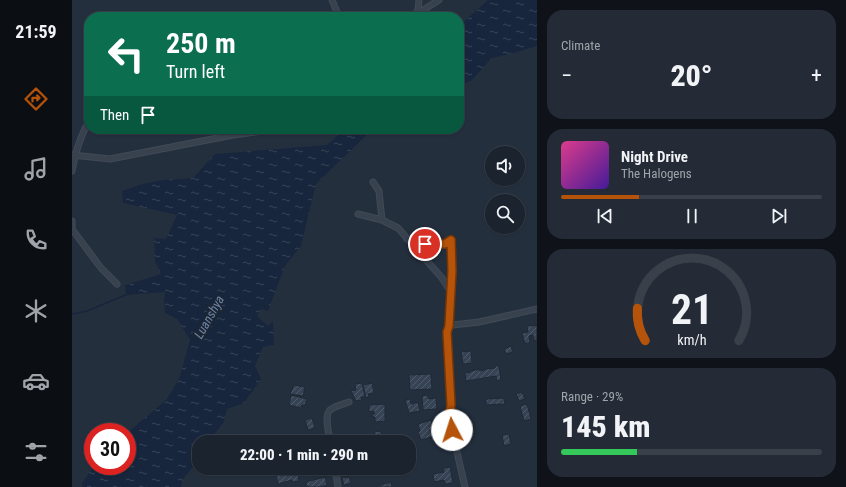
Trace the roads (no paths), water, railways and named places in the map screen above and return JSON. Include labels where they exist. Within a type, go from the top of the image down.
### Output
[{"type":"street","points":[[332,0],[337,12]]},
{"type":"street","points":[[417,12],[419,0]]},
{"type":"street","points":[[421,12],[440,0]]},
{"type":"street","points":[[72,171],[73,155],[84,131]]},
{"type":"street","points":[[73,155],[110,159],[240,134]]},
{"type":"street","points":[[373,182],[379,191],[382,220]]},
{"type":"street","points":[[358,214],[382,220],[398,228],[442,278],[451,292]]},
{"type":"street","points":[[72,221],[72,229],[101,268],[117,284]]},
{"type":"street","points":[[407,239],[425,244],[445,244],[451,240],[451,292],[449,326],[447,332],[451,405],[449,417],[465,487]]},
{"type":"street","points":[[449,326],[479,322],[537,309]]},
{"type":"street","points":[[329,435],[327,416],[328,412],[335,407],[348,402]]},
{"type":"street","points":[[336,475],[338,487]]},
{"type":"water","points":[[488,0],[537,0],[537,46],[492,58],[471,81],[464,83],[464,22]]},
{"type":"water","points":[[339,134],[368,134],[316,184],[301,246],[285,266],[268,311],[261,309],[257,316],[268,326],[273,321],[274,345],[263,347],[255,366],[261,379],[244,403],[227,409],[224,422],[214,435],[192,435],[192,468],[183,479],[181,487],[82,487],[82,483],[88,475],[136,475],[136,425],[166,400],[179,379],[190,340],[177,319],[165,313],[165,292],[126,295],[125,285],[161,274],[155,261],[154,238],[166,239],[177,215],[123,203],[122,191],[142,184],[163,180],[193,178],[215,154],[327,145]]},
{"type":"waterway","name":"Luanshya","points":[[72,314],[87,311],[128,294]]}]
